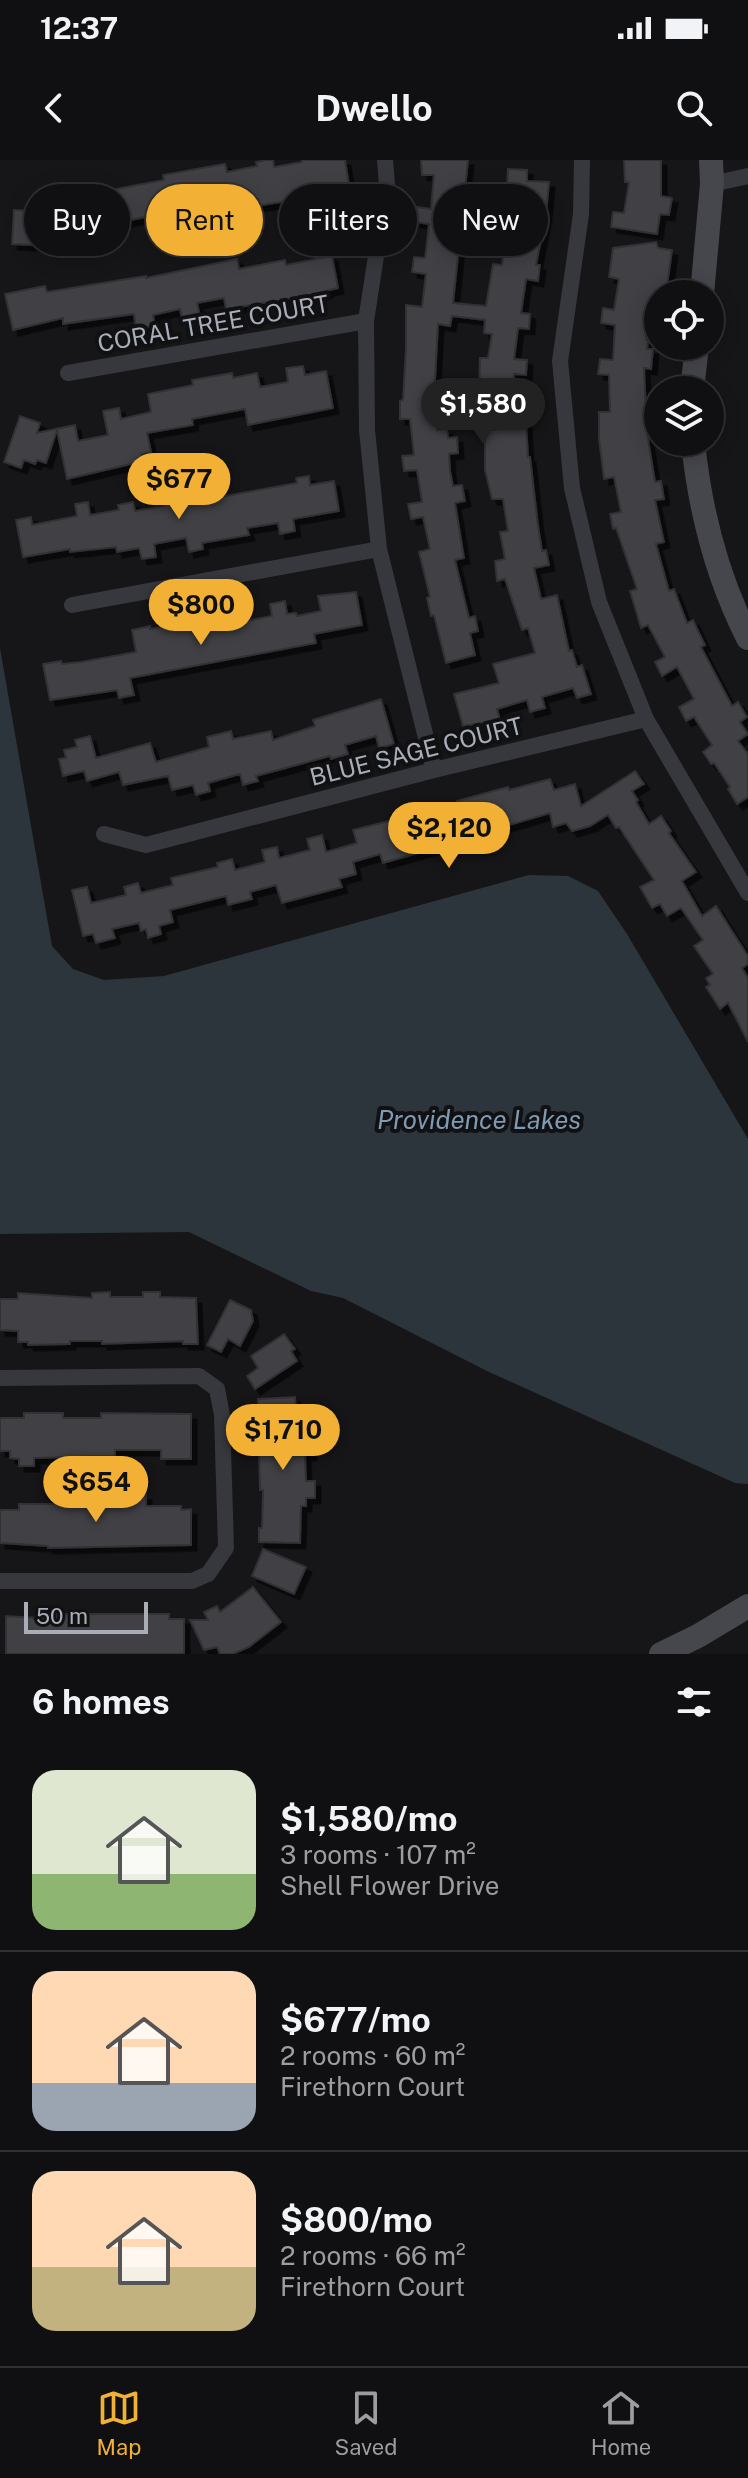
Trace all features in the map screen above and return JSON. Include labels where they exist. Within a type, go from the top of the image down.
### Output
[{"type":"street","points":[[385,160],[387,185],[366,321],[367,430],[379,549],[434,770]]},
{"type":"street","points":[[582,160],[581,214],[560,361],[572,488],[599,602],[646,719],[748,893]]},
{"type":"street","points":[[703,280],[712,172],[748,176]]},
{"type":"street","name":"CORAL TREE COURT","points":[[68,373],[366,321]]},
{"type":"street","points":[[695,456],[716,564],[748,638]]},
{"type":"street","points":[[72,605],[379,549]]},
{"type":"street","name":"BLUE SAGE COURT","points":[[104,834],[146,845],[646,719]]},
{"type":"street","points":[[0,1378],[199,1376],[217,1389],[222,1415],[226,1548],[208,1574],[192,1581],[0,1581]]},
{"type":"street","points":[[667,1653],[748,1606]]},
{"type":"water","name":"Providence Lakes","points":[[0,648],[52,946],[73,969],[104,980],[164,976],[529,875],[568,876],[598,891],[627,934],[748,1139],[748,1484],[735,1483],[489,1372],[343,1298],[311,1291],[189,1232],[0,1234]]},
{"type":"building","points":[[273,160],[274,167],[302,160],[345,160],[349,184],[279,184],[279,202],[263,205],[263,184],[146,184],[146,217],[130,220],[130,186],[164,180],[163,175],[225,164],[227,172],[257,166],[256,162]]},
{"type":"building","points":[[421,160],[468,160],[465,184],[433,184],[434,175],[422,175]]},
{"type":"building","points":[[624,160],[661,160],[661,196],[672,198],[669,215],[660,214],[657,234],[611,227],[613,212],[624,213],[629,182],[625,182]]},
{"type":"building","points":[[508,169],[527,170],[527,181],[549,182],[548,193],[548,184],[507,184]]},
{"type":"building","points":[[433,186],[433,256],[458,256],[453,303],[486,306],[493,264],[502,265],[503,256],[538,256],[538,281],[526,279],[521,313],[530,314],[529,329],[518,328],[514,359],[527,360],[526,375],[514,374],[513,408],[525,407],[528,457],[538,526],[542,551],[546,550],[549,565],[534,568],[541,599],[557,595],[569,651],[572,650],[577,667],[582,665],[591,694],[577,698],[573,688],[542,697],[545,708],[530,712],[527,700],[497,709],[500,720],[463,726],[454,694],[499,683],[493,664],[535,653],[528,628],[522,630],[505,579],[497,581],[495,561],[505,559],[500,532],[508,531],[503,499],[492,499],[485,470],[485,430],[496,430],[495,396],[479,396],[480,358],[488,358],[492,334],[484,333],[485,320],[452,316],[450,326],[438,324],[435,380],[437,430],[447,429],[448,438],[457,437],[458,453],[449,454],[450,471],[453,486],[462,485],[465,501],[455,503],[464,558],[455,560],[469,618],[475,616],[478,631],[470,633],[475,655],[446,663],[434,615],[431,616],[427,598],[430,597],[419,552],[430,549],[423,517],[411,519],[408,504],[422,502],[417,470],[404,471],[402,456],[414,455],[410,419],[400,419],[400,401],[403,400],[406,305],[422,307],[426,274],[412,272],[414,257],[425,258],[429,224],[417,222],[417,207],[431,209]]},
{"type":"building","points":[[14,210],[24,210],[24,245],[12,244]]},
{"type":"building","points":[[656,242],[658,248],[672,250],[668,280],[644,280],[644,360],[652,360],[651,369],[644,368],[644,456],[651,456],[655,482],[661,481],[664,499],[655,500],[664,542],[656,544],[669,591],[674,589],[687,623],[693,620],[705,645],[701,647],[732,706],[738,702],[747,717],[740,722],[748,734],[738,741],[748,754],[748,797],[737,804],[728,789],[730,787],[703,752],[712,745],[694,717],[686,721],[679,707],[694,699],[677,667],[662,676],[655,662],[665,657],[648,625],[641,628],[630,591],[637,589],[616,528],[613,529],[610,514],[621,512],[614,477],[604,479],[599,439],[599,412],[610,412],[609,375],[598,374],[600,359],[613,360],[615,325],[601,323],[603,308],[614,310],[619,279],[609,277],[613,248]]},
{"type":"building","points":[[332,256],[338,288],[326,293],[226,309],[224,298],[197,303],[200,316],[182,319],[180,309],[153,315],[155,326],[136,329],[134,314],[63,324],[63,318],[13,330],[5,294],[45,286],[47,292],[146,278],[237,259],[239,269],[285,260],[286,265]]},
{"type":"building","points":[[303,366],[305,375],[326,371],[333,408],[248,425],[245,409],[192,419],[193,425],[147,433],[151,452],[142,454],[144,461],[67,479],[57,430],[46,463],[37,460],[35,464],[24,460],[21,468],[4,462],[20,416],[40,423],[37,433],[75,425],[78,441],[108,435],[103,411],[119,408],[121,419],[151,412],[148,394],[193,385],[192,380],[232,373],[233,378],[257,373],[260,387],[288,382],[286,368]]},
{"type":"building","points":[[309,476],[310,485],[334,481],[339,511],[293,519],[295,531],[280,534],[278,523],[247,528],[249,535],[202,543],[203,549],[189,552],[186,538],[154,544],[156,557],[142,559],[139,548],[117,552],[116,547],[70,552],[70,549],[23,557],[16,520],[31,517],[32,525],[77,516],[75,504],[88,502],[90,515],[119,510],[118,505],[133,502],[135,511],[165,506],[163,499],[186,495],[187,503],[297,483],[296,478]]},
{"type":"building","points":[[356,592],[362,625],[314,634],[316,643],[130,678],[134,695],[119,698],[117,690],[50,700],[43,664],[81,662],[136,652],[132,630],[195,621],[197,632],[227,626],[224,613],[239,611],[241,622],[272,616],[270,604],[285,601],[287,614],[296,613],[297,616],[321,611],[318,596]]},
{"type":"building","points":[[381,699],[394,744],[379,748],[376,736],[345,745],[348,754],[256,776],[258,781],[243,785],[240,774],[208,783],[210,791],[196,795],[193,785],[172,790],[168,776],[123,785],[119,772],[87,781],[84,771],[63,776],[59,759],[66,758],[64,750],[77,747],[75,740],[90,736],[96,758],[150,743],[156,762],[209,747],[207,737],[231,731],[233,739],[271,731],[273,740],[315,726],[313,720]]},
{"type":"building","points":[[635,771],[644,784],[632,791],[649,824],[661,816],[696,872],[682,881],[702,916],[716,906],[748,956],[748,964],[742,968],[748,978],[748,1042],[728,1003],[720,1009],[706,987],[710,985],[706,978],[713,974],[694,946],[703,940],[681,908],[667,916],[660,904],[652,908],[640,887],[654,880],[608,815],[590,826],[572,831],[566,823],[553,827],[550,813],[486,832],[487,837],[475,840],[472,832],[444,840],[431,846],[432,849],[383,863],[380,854],[353,862],[356,874],[339,879],[342,887],[282,903],[276,885],[250,892],[252,899],[228,905],[226,896],[170,910],[173,922],[159,926],[161,934],[148,938],[146,929],[141,931],[139,923],[112,929],[115,938],[96,943],[93,934],[83,936],[72,890],[87,887],[91,903],[126,895],[124,887],[138,883],[141,893],[173,885],[171,878],[218,867],[217,863],[232,859],[235,870],[265,862],[262,850],[277,847],[279,858],[310,850],[307,839],[322,835],[326,852],[357,843],[353,830],[458,804],[457,801],[508,787],[509,790],[550,779],[554,790],[575,784],[581,806]]},
{"type":"building","points":[[110,1292],[110,1297],[143,1297],[143,1292],[160,1292],[160,1297],[196,1298],[198,1344],[183,1344],[183,1341],[102,1344],[102,1341],[70,1341],[70,1344],[28,1345],[28,1342],[18,1342],[18,1331],[0,1330],[0,1299],[18,1299],[18,1293],[92,1298],[92,1293]]},
{"type":"building","points":[[230,1300],[251,1310],[253,1321],[240,1346],[228,1339],[221,1352],[207,1345]]},
{"type":"building","points":[[284,1334],[295,1349],[291,1351],[297,1361],[255,1389],[247,1376],[258,1368],[251,1356]]},
{"type":"building","points":[[295,1397],[297,1437],[311,1437],[311,1455],[305,1455],[306,1481],[315,1481],[315,1498],[306,1498],[306,1506],[301,1506],[300,1543],[259,1542],[263,1490],[260,1490],[259,1453],[264,1453],[263,1414],[258,1414],[258,1399]]},
{"type":"building","points":[[24,1413],[63,1413],[63,1418],[101,1418],[101,1413],[191,1414],[191,1459],[161,1459],[161,1450],[115,1450],[115,1456],[34,1458],[34,1466],[19,1466],[19,1459],[10,1458],[10,1451],[0,1451],[0,1418],[24,1418]]},
{"type":"building","points":[[130,1495],[146,1495],[146,1506],[191,1509],[191,1545],[48,1548],[0,1543],[0,1510],[19,1510],[19,1504],[54,1504],[54,1497],[77,1497],[77,1503],[102,1502],[102,1498],[130,1498]]},
{"type":"building","points":[[263,1549],[306,1567],[294,1594],[252,1576]]},
{"type":"building","points":[[253,1587],[281,1622],[249,1647],[233,1654],[220,1654],[217,1647],[204,1650],[190,1620],[208,1620],[204,1612],[217,1606],[220,1612]]},
{"type":"building","points":[[57,1614],[169,1614],[169,1619],[184,1619],[184,1654],[6,1654],[6,1616],[57,1619]]}]
